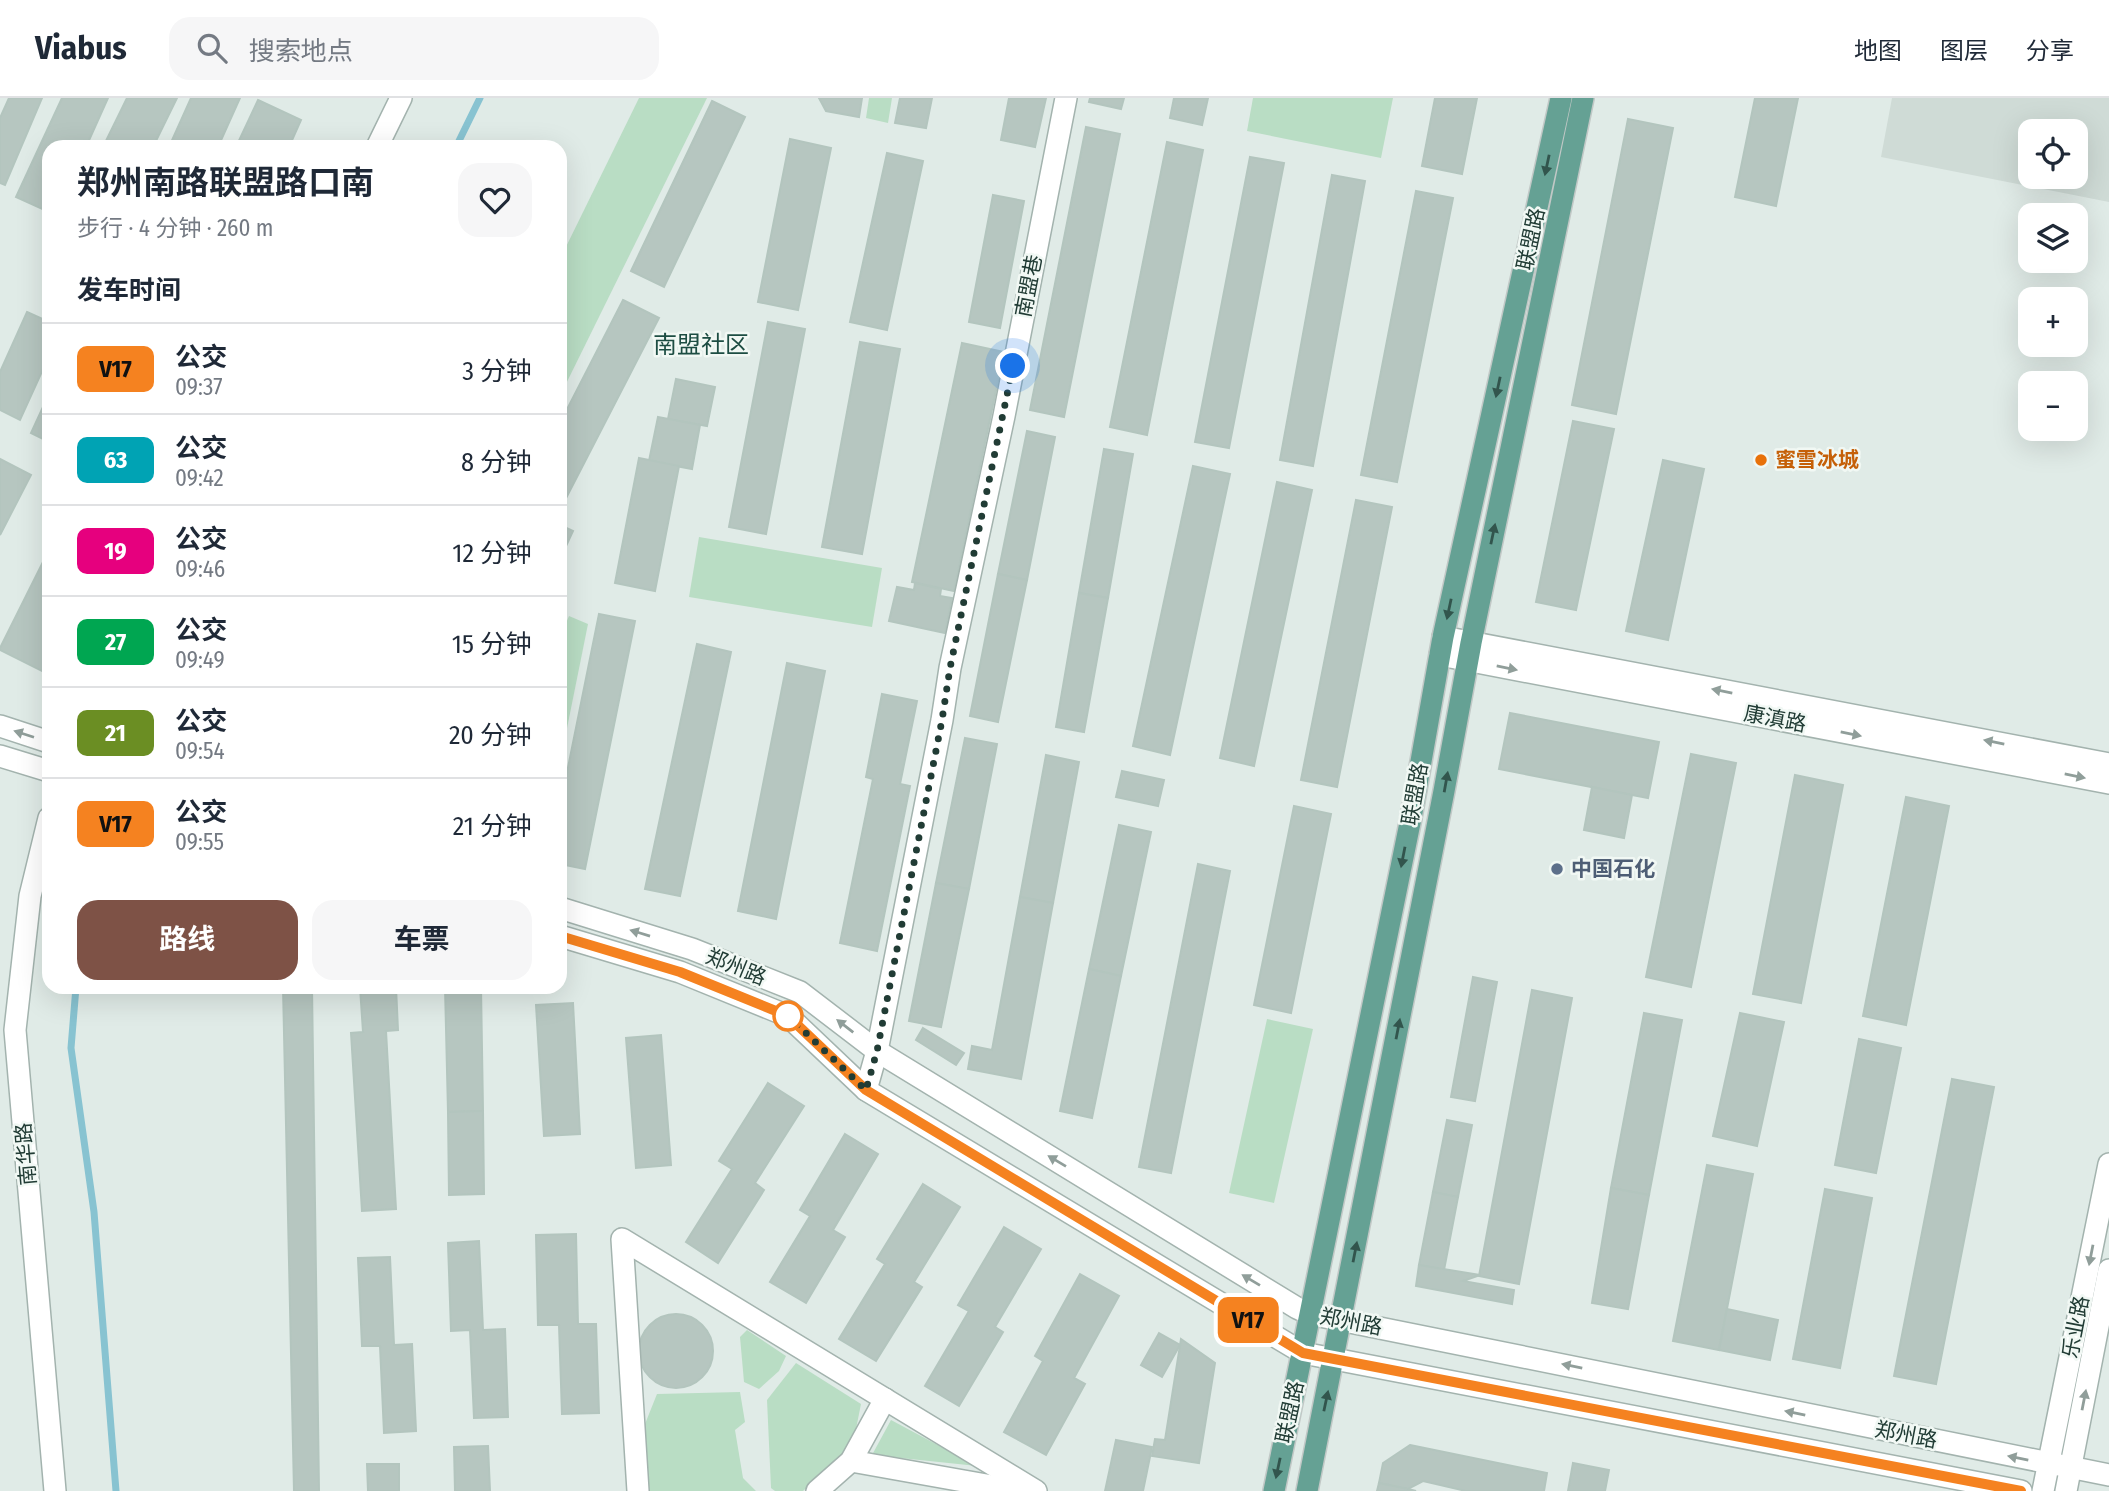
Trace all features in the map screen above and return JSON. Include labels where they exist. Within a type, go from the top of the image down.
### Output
[{"type":"main road","name":"联盟路","points":[[1274,1491],[1411,818],[1442,646],[1561,98]]},
{"type":"main road","name":"联盟路","points":[[1307,1491],[1469,652],[1583,98]]},
{"type":"street","points":[[380,140],[401,98]]},
{"type":"street","name":"南盟巷","points":[[866,1090],[877,1051],[950,668],[1004,416],[1066,98]]},
{"type":"street","name":"康滇路","points":[[1442,646],[2109,783]]},
{"type":"street","name":"康滇路","points":[[1469,652],[2109,764]]},
{"type":"street","points":[[0,726],[42,740]]},
{"type":"street","points":[[0,756],[42,769]]},
{"type":"street","name":"南华路","points":[[42,847],[30,897],[15,1030],[55,1491]]},
{"type":"street","name":"郑州路","points":[[567,910],[692,949],[800,992],[877,1051],[1310,1314],[2109,1475]]},
{"type":"street","name":"郑州路","points":[[567,938],[680,972],[788,1016],[866,1090],[1303,1353],[2021,1491]]},
{"type":"street","name":"乐业路","points":[[2066,1491],[2060,1466],[2109,1164]]},
{"type":"street","points":[[638,1491],[622,1239],[1036,1491]]},
{"type":"street","name":"乐业路","points":[[2043,1491],[2060,1466],[2109,1270]]},
{"type":"street","points":[[817,1491],[851,1461],[885,1399]]},
{"type":"street","points":[[851,1461],[1020,1491]]},
{"type":"shaded area","points":[[1892,98],[2109,98],[2109,202],[2043,189],[2088,189],[2088,119],[2018,119],[2018,184],[1881,157]]},
{"type":"green space","points":[[639,98],[707,98],[567,382],[567,245]]},
{"type":"green space","points":[[869,98],[892,98],[888,123],[866,118]]},
{"type":"green space","points":[[1253,98],[1393,98],[1381,158],[1247,131]]},
{"type":"green space","points":[[699,537],[882,568],[872,627],[689,597]]},
{"type":"green space","points":[[569,616],[588,624],[567,728]]},
{"type":"green space","points":[[1267,1019],[1313,1029],[1274,1203],[1229,1193]]},
{"type":"green space","points":[[747,1330],[786,1356],[779,1371],[759,1389],[744,1382],[740,1337]]},
{"type":"green space","points":[[796,1363],[861,1404],[854,1439],[840,1457],[803,1491],[775,1491],[771,1488],[767,1400]]},
{"type":"green space","points":[[740,1392],[745,1422],[735,1430],[743,1478],[756,1491],[643,1491],[639,1439],[657,1394]]},
{"type":"green space","points":[[891,1420],[977,1466],[872,1455]]},
{"type":"building","points":[[9,98],[42,98],[5,185],[0,183],[0,118]]},
{"type":"building","points":[[62,98],[108,98],[89,140],[42,140]]},
{"type":"building","points":[[127,98],[177,98],[156,140],[106,140]]},
{"type":"building","points":[[191,98],[240,98],[221,140],[172,140]]},
{"type":"building","points":[[819,98],[862,98],[859,117],[826,111]]},
{"type":"building","points":[[900,98],[932,98],[926,128],[895,123]]},
{"type":"building","points":[[1009,98],[1046,98],[1035,147],[1001,140]]},
{"type":"building","points":[[1090,98],[1124,98],[1121,109],[1089,102]]},
{"type":"building","points":[[1174,98],[1208,98],[1202,125],[1170,118]]},
{"type":"building","points":[[1435,98],[1477,98],[1462,174],[1422,166]]},
{"type":"building","points":[[1755,98],[1798,98],[1776,206],[1735,197]]},
{"type":"building","points":[[258,100],[301,120],[292,140],[239,140]]},
{"type":"building","points":[[712,101],[745,117],[664,287],[631,271]]},
{"type":"building","points":[[1628,119],[1673,128],[1616,414],[1572,405]]},
{"type":"building","points":[[1086,127],[1120,134],[1064,417],[1030,410]]},
{"type":"building","points":[[790,139],[831,148],[798,310],[758,302]]},
{"type":"building","points":[[42,141],[42,209],[16,197]]},
{"type":"building","points":[[1167,142],[1203,150],[1147,435],[1110,427]]},
{"type":"building","points":[[887,153],[923,161],[887,330],[850,322]]},
{"type":"building","points":[[1250,157],[1284,163],[1229,448],[1195,442]]},
{"type":"building","points":[[1332,175],[1365,181],[1313,466],[1280,460]]},
{"type":"building","points":[[1416,191],[1453,198],[1397,482],[1361,475]]},
{"type":"building","points":[[993,195],[1024,201],[1000,328],[969,322]]},
{"type":"building","points":[[623,300],[659,318],[567,496],[567,409]]},
{"type":"building","points":[[27,312],[42,319],[42,371],[20,420],[0,410],[0,372]]},
{"type":"building","points":[[768,322],[805,329],[766,534],[729,527]]},
{"type":"building","points":[[860,342],[900,349],[862,554],[822,547]]},
{"type":"building","points":[[962,343],[1004,352],[954,591],[912,582]]},
{"type":"building","points":[[676,379],[715,387],[707,426],[668,419]]},
{"type":"building","points":[[42,409],[42,438],[31,433]]},
{"type":"building","points":[[658,417],[700,425],[692,469],[649,461]]},
{"type":"building","points":[[1573,421],[1614,429],[1576,610],[1536,602]]},
{"type":"building","points":[[1027,431],[1055,437],[1027,580],[998,574]]},
{"type":"building","points":[[1104,449],[1133,454],[1108,598],[1079,593]]},
{"type":"building","points":[[639,458],[679,466],[655,591],[615,583]]},
{"type":"building","points":[[0,459],[31,475],[0,535]]},
{"type":"building","points":[[1663,460],[1704,469],[1668,640],[1626,631]]},
{"type":"building","points":[[1193,466],[1230,474],[1170,755],[1133,746]]},
{"type":"building","points":[[1277,482],[1312,490],[1254,766],[1220,758]]},
{"type":"building","points":[[1356,500],[1392,507],[1337,787],[1301,780]]},
{"type":"building","points":[[567,528],[573,531],[567,544]]},
{"type":"building","points":[[42,564],[42,671],[0,648]]},
{"type":"building","points":[[998,574],[1027,580],[998,722],[970,716]]},
{"type":"building","points":[[915,583],[941,589],[940,596],[952,598],[945,633],[889,621],[897,587],[914,590]]},
{"type":"building","points":[[1079,593],[1108,598],[1084,732],[1056,727]]},
{"type":"building","points":[[599,614],[635,621],[585,869],[567,865],[567,772]]},
{"type":"building","points":[[697,644],[731,652],[680,896],[645,889]]},
{"type":"building","points":[[787,663],[825,671],[776,919],[738,911]]},
{"type":"building","points":[[882,694],[917,701],[900,784],[910,786],[877,951],[840,943],[873,779],[866,777]]},
{"type":"building","points":[[1510,713],[1659,742],[1648,798],[1499,769]]},
{"type":"building","points":[[965,738],[997,744],[969,889],[936,883]]},
{"type":"building","points":[[1691,754],[1736,763],[1691,987],[1646,977]]},
{"type":"building","points":[[1046,755],[1079,762],[1053,903],[1020,897]]},
{"type":"building","points":[[1122,771],[1164,780],[1158,806],[1116,797]]},
{"type":"building","points":[[1795,775],[1843,785],[1801,1003],[1753,994]]},
{"type":"building","points":[[1592,787],[1632,795],[1624,838],[1584,830]]},
{"type":"building","points":[[1906,797],[1949,806],[1906,1025],[1863,1016]]},
{"type":"building","points":[[1294,806],[1331,814],[1291,1013],[1254,1005]]},
{"type":"building","points":[[1119,825],[1151,832],[1121,976],[1089,969]]},
{"type":"building","points":[[1198,864],[1230,871],[1171,1173],[1139,1167]]},
{"type":"building","points":[[936,883],[969,889],[941,1027],[909,1021]]},
{"type":"building","points":[[1020,897],[1053,903],[1021,1079],[968,1069],[972,1046],[992,1050]]},
{"type":"building","points":[[1089,969],[1121,976],[1092,1118],[1060,1111]]},
{"type":"building","points":[[1473,977],[1497,982],[1475,1101],[1451,1097]]},
{"type":"building","points":[[1532,990],[1572,998],[1519,1284],[1479,1276]]},
{"type":"building","points":[[283,994],[312,994],[319,1491],[294,1491]]},
{"type":"building","points":[[360,994],[396,994],[398,1030],[386,1031],[396,1209],[362,1211],[351,1033],[363,1032]]},
{"type":"building","points":[[445,994],[481,994],[483,1111],[448,1112]]},
{"type":"building","points":[[573,1003],[580,1134],[544,1136],[536,1005]]},
{"type":"building","points":[[1644,1013],[1682,1020],[1649,1195],[1611,1188]]},
{"type":"building","points":[[1740,1013],[1784,1022],[1757,1146],[1713,1136]]},
{"type":"building","points":[[923,1028],[964,1053],[956,1065],[916,1040]]},
{"type":"building","points":[[661,1035],[671,1165],[636,1168],[626,1038]]},
{"type":"building","points":[[1859,1039],[1901,1048],[1876,1173],[1835,1165]]},
{"type":"building","points":[[1952,1079],[1994,1087],[1936,1384],[1894,1376]]},
{"type":"building","points":[[768,1083],[804,1106],[755,1183],[764,1190],[718,1263],[686,1242],[732,1169],[719,1161]]},
{"type":"building","points":[[483,1111],[484,1194],[449,1195],[448,1112]]},
{"type":"building","points":[[1447,1120],[1472,1125],[1458,1197],[1433,1192]]},
{"type":"building","points":[[845,1134],[878,1154],[833,1230],[845,1237],[806,1303],[770,1282],[810,1216],[800,1210]]},
{"type":"building","points":[[1707,1165],[1753,1174],[1719,1350],[1673,1341]]},
{"type":"building","points":[[923,1184],[960,1207],[914,1282],[922,1287],[876,1361],[839,1339],[885,1264],[877,1259]]},
{"type":"building","points":[[1611,1188],[1649,1195],[1628,1309],[1592,1303]]},
{"type":"building","points":[[1825,1189],[1872,1198],[1840,1368],[1793,1359]]},
{"type":"building","points":[[1433,1192],[1458,1197],[1444,1270],[1419,1265]]},
{"type":"building","points":[[1004,1227],[1041,1249],[995,1327],[1003,1332],[959,1406],[925,1386],[969,1311],[958,1305]]},
{"type":"building","points":[[576,1234],[578,1324],[596,1324],[599,1413],[562,1414],[559,1325],[538,1325],[536,1235]]},
{"type":"building","points":[[479,1241],[483,1330],[505,1329],[508,1417],[474,1418],[470,1330],[451,1331],[448,1243]]},
{"type":"building","points":[[390,1257],[394,1345],[412,1344],[416,1431],[384,1433],[380,1346],[362,1346],[358,1258]]},
{"type":"building","points":[[1419,1265],[1480,1275],[1463,1281],[1514,1290],[1512,1304],[1416,1286]]},
{"type":"building","points":[[1080,1274],[1119,1296],[1074,1378],[1085,1384],[1046,1455],[1004,1432],[1043,1361],[1035,1356]]},
{"type":"building","points":[[1727,1309],[1778,1320],[1770,1360],[1719,1350]]},
{"type":"building","points":[[669,1314],[683,1314],[697,1320],[707,1330],[713,1351],[707,1372],[697,1382],[683,1388],[669,1388],[655,1382],[645,1372],[639,1358],[639,1344],[645,1330],[655,1320]]},
{"type":"building","points":[[1159,1333],[1180,1345],[1162,1377],[1141,1365]]},
{"type":"building","points":[[1181,1339],[1215,1363],[1199,1463],[1152,1456],[1155,1439],[1165,1440]]},
{"type":"building","points":[[1116,1440],[1152,1447],[1143,1491],[1105,1491]]},
{"type":"building","points":[[1410,1445],[1547,1473],[1544,1491],[1466,1491],[1423,1481],[1408,1489],[1379,1483],[1383,1463]]},
{"type":"building","points":[[488,1446],[490,1491],[455,1491],[454,1447]]},
{"type":"building","points":[[1573,1463],[1609,1470],[1605,1491],[1568,1491]]},
{"type":"building","points":[[367,1464],[399,1464],[399,1491],[368,1491]]},
{"type":"building","points":[[1379,1483],[1408,1489],[1416,1491],[1377,1491]]},
{"type":"waterway","points":[[459,140],[480,98]]},
{"type":"waterway","points":[[75,994],[71,1048],[94,1212],[116,1491]]},
{"type":"bus line","name":"V17","points":[[567,938],[680,972],[788,1016],[866,1090],[1303,1353],[2021,1491]]},
{"type":"place","name":"蜜雪冰城","points":[[1761,460]]},
{"type":"place","name":"中国石化","points":[[1557,869]]},
{"type":"district","name":"南盟社区","points":[[701,345]]},
{"type":"route","points":[[788,1016],[866,1090],[877,1051],[950,668],[1013,366]]}]
